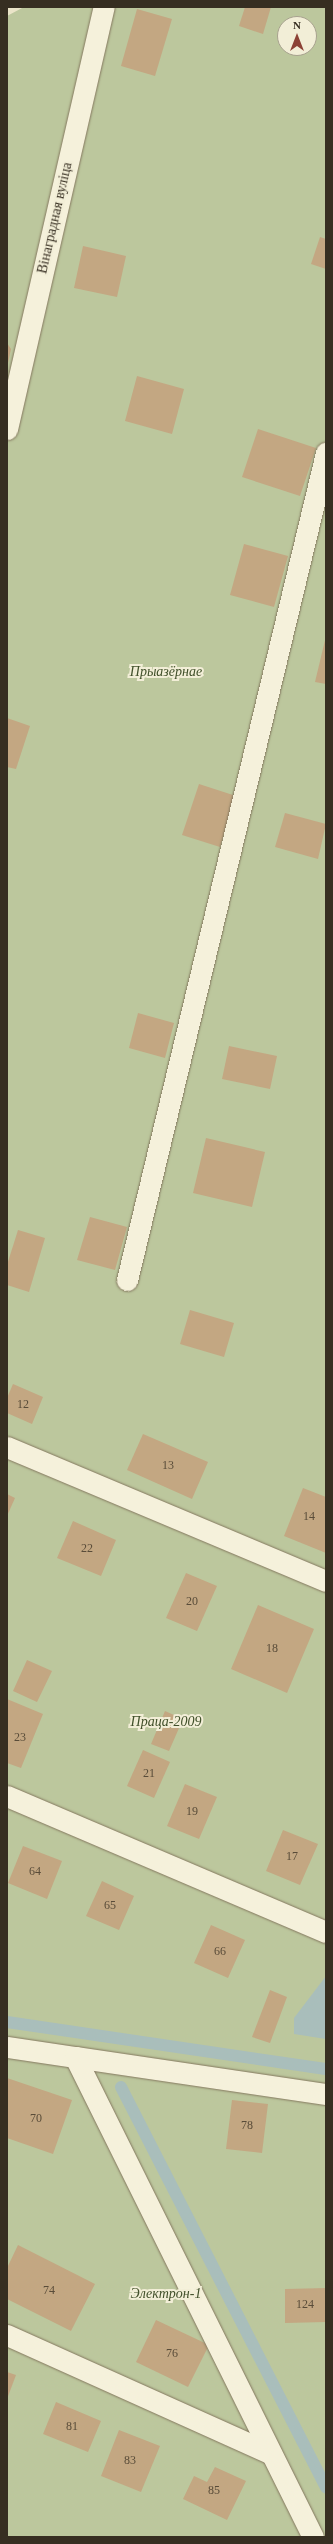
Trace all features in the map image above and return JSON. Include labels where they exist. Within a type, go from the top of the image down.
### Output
[{"type":"lane","name":"Вінаградная вуліца","points":[[7,429],[104,7]]},
{"type":"lane","points":[[127,1280],[326,453]]},
{"type":"lane","points":[[7,1447],[326,1581]]},
{"type":"lane","points":[[7,1796],[326,1932]]},
{"type":"lane","points":[[7,2047],[326,2094]]},
{"type":"lane","points":[[75,2057],[313,2537]]},
{"type":"lane","points":[[7,2335],[272,2454]]},
{"type":"green space","points":[[24,7],[326,7],[326,2537],[7,2537],[7,16]]},
{"type":"shaded area","points":[[326,1976],[326,2039],[294,2034],[294,2018]]},
{"type":"building","points":[[245,7],[271,7],[263,34],[239,26]]},
{"type":"building","points":[[137,9],[172,19],[155,76],[121,66]]},
{"type":"building","points":[[320,237],[326,239],[326,269],[311,264]]},
{"type":"building","points":[[83,246],[126,256],[117,297],[74,288]]},
{"type":"building","points":[[7,343],[11,349],[8,363],[7,363]]},
{"type":"building","points":[[137,376],[184,389],[172,434],[125,421]]},
{"type":"building","points":[[258,429],[316,448],[300,496],[242,477]]},
{"type":"building","points":[[244,544],[288,556],[274,607],[230,595]]},
{"type":"building","points":[[326,636],[326,684],[315,682]]},
{"type":"building","points":[[7,718],[30,726],[16,769],[7,767]]},
{"type":"building","points":[[199,784],[236,796],[220,847],[182,835]]},
{"type":"building","points":[[285,813],[326,824],[318,859],[275,847]]},
{"type":"building","points":[[138,1013],[174,1023],[165,1058],[129,1048]]},
{"type":"building","points":[[229,1046],[277,1056],[270,1089],[222,1079]]},
{"type":"building","points":[[206,1138],[265,1152],[252,1207],[193,1193]]},
{"type":"building","points":[[90,1217],[127,1227],[115,1270],[77,1260]]},
{"type":"building","points":[[18,1230],[45,1238],[29,1292],[7,1285],[7,1265]]},
{"type":"building","points":[[190,1310],[234,1323],[224,1357],[180,1344]]},
{"type":"building","points":[[13,1384],[43,1397],[32,1424],[7,1413],[7,1398]]},
{"type":"building","points":[[143,1434],[208,1462],[192,1499],[127,1470]]},
{"type":"building","points":[[303,1488],[326,1497],[326,1553],[284,1536]]},
{"type":"building","points":[[7,1494],[15,1498],[7,1516]]},
{"type":"building","points":[[73,1521],[116,1540],[101,1576],[57,1558]]},
{"type":"building","points":[[186,1573],[217,1586],[197,1631],[166,1618]]},
{"type":"building","points":[[258,1605],[314,1629],[287,1693],[231,1669]]},
{"type":"building","points":[[27,1660],[52,1671],[37,1702],[13,1691]]},
{"type":"building","points":[[7,1699],[43,1714],[21,1768],[7,1763]]},
{"type":"building","points":[[165,1711],[183,1719],[169,1751],[151,1744]]},
{"type":"building","points":[[143,1750],[170,1762],[154,1798],[127,1786]]},
{"type":"building","points":[[185,1784],[217,1797],[199,1839],[167,1826]]},
{"type":"building","points":[[283,1830],[318,1844],[300,1885],[266,1871]]},
{"type":"building","points":[[23,1846],[62,1861],[47,1899],[8,1883]]},
{"type":"building","points":[[102,1881],[134,1896],[119,1930],[86,1916]]},
{"type":"building","points":[[211,1925],[245,1940],[228,1978],[194,1963]]},
{"type":"building","points":[[270,1990],[287,1997],[270,2043],[252,2037]]},
{"type":"building","points":[[7,2078],[72,2100],[53,2154],[7,2138]]},
{"type":"building","points":[[232,2100],[268,2104],[262,2153],[226,2149]]},
{"type":"building","points":[[18,2245],[95,2284],[71,2331],[7,2299],[7,2268]]},
{"type":"building","points":[[326,2288],[326,2322],[285,2323],[285,2289]]},
{"type":"building","points":[[156,2320],[209,2345],[188,2387],[136,2362]]},
{"type":"building","points":[[7,2372],[16,2375],[7,2399]]},
{"type":"building","points":[[56,2402],[101,2421],[88,2452],[43,2434]]},
{"type":"building","points":[[119,2430],[160,2446],[141,2492],[101,2476]]},
{"type":"building","points":[[215,2467],[246,2481],[227,2520],[183,2499],[194,2476],[207,2482]]},
{"type":"waterway","points":[[7,2022],[326,2069]]},
{"type":"waterway","points":[[121,2087],[326,2488]]},
{"type":"park label","name":"Прыазёрнае","points":[[166,672]]},
{"type":"park label","name":"Праца-2009","points":[[166,1722]]},
{"type":"park label","name":"Электрон-1","points":[[166,2294]]}]
